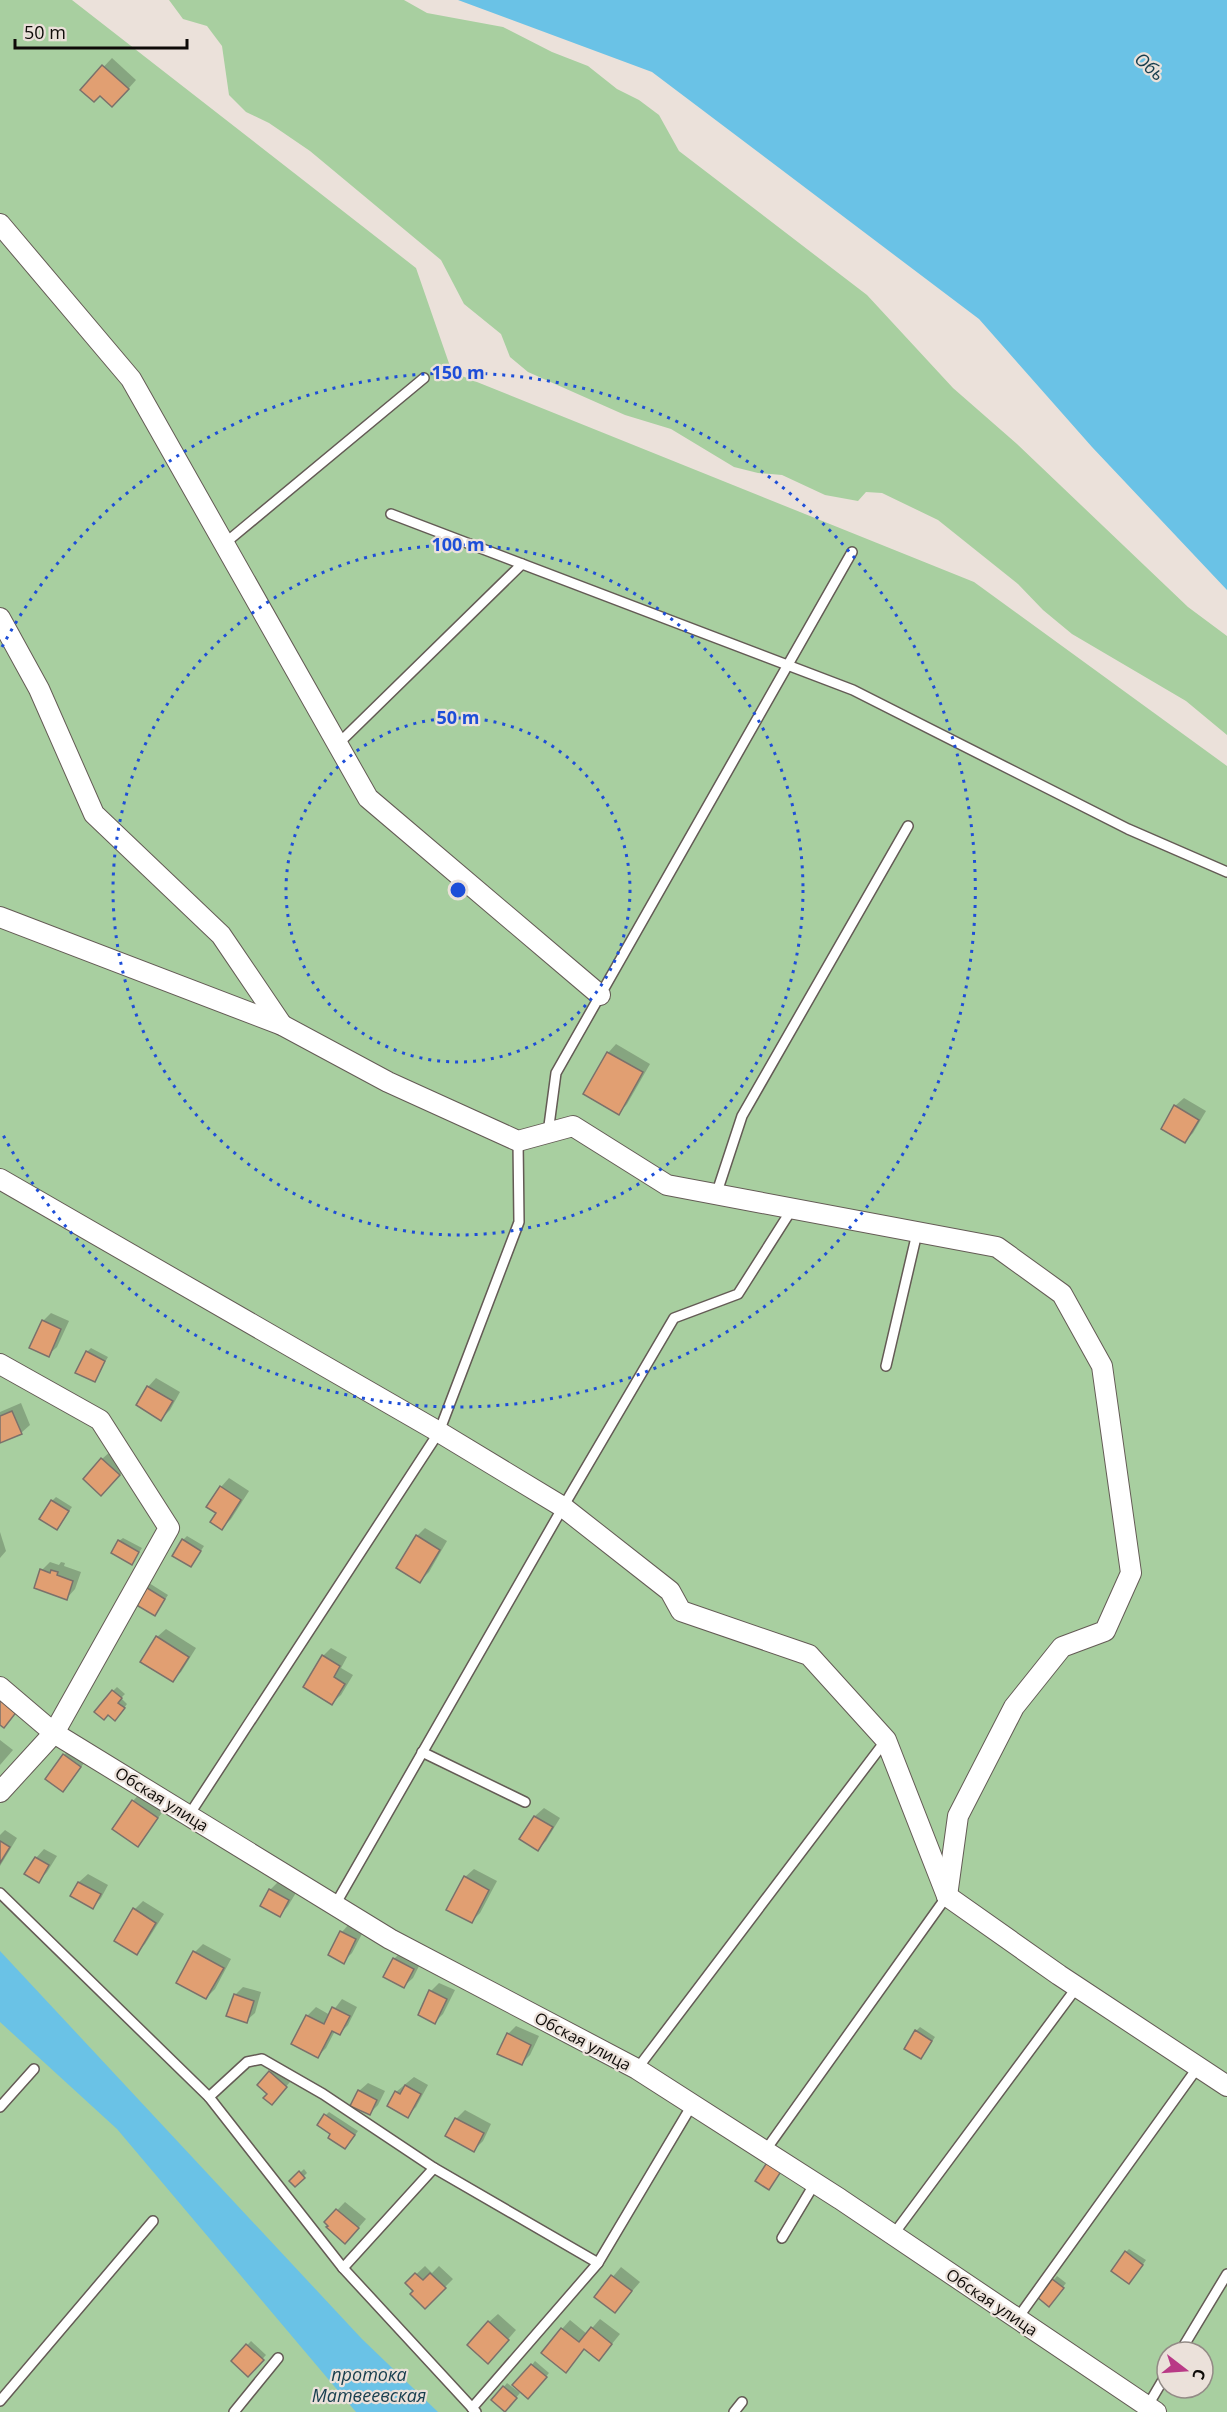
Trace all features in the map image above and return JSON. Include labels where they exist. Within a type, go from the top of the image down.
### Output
[{"type":"street","points":[[0,224],[130,379],[368,798],[600,995]]},
{"type":"street","points":[[0,618],[39,689],[94,814],[221,935],[282,1025]]},
{"type":"street","points":[[0,917],[282,1025],[388,1082],[519,1141],[573,1126],[667,1185],[997,1247],[1062,1294],[1102,1366],[1131,1573],[1105,1631],[1062,1647],[1014,1707],[958,1816],[947,1896]]},
{"type":"street","points":[[0,1179],[439,1432],[563,1507],[670,1592],[681,1611],[809,1655],[886,1740],[947,1896],[1077,1987],[1227,2086]]},
{"type":"street","points":[[0,1364],[100,1420],[169,1528],[54,1733],[0,1792]]},
{"type":"street","name":"Обская улица","points":[[0,1687],[54,1733],[390,1939],[638,2070],[815,2183],[1151,2409]]},
{"type":"lane","points":[[224,544],[424,378]]},
{"type":"lane","points":[[391,514],[853,690],[1128,829],[1227,872]]},
{"type":"lane","points":[[548,1133],[556,1072],[852,552]]},
{"type":"lane","points":[[338,744],[522,564]]},
{"type":"lane","points":[[716,1194],[742,1116],[908,826]]},
{"type":"lane","points":[[189,1815],[439,1432],[519,1222],[519,1141]]},
{"type":"lane","points":[[335,1905],[674,1318],[738,1294],[792,1209]]},
{"type":"lane","points":[[886,1366],[917,1233]]},
{"type":"lane","points":[[638,2070],[886,1740]]},
{"type":"lane","points":[[422,1752],[525,1802]]},
{"type":"lane","points":[[0,1893],[209,2097],[343,2268],[474,2410],[598,2263],[693,2105]]},
{"type":"lane","points":[[765,2151],[947,1896]]},
{"type":"lane","points":[[893,2235],[1077,1987]]},
{"type":"lane","points":[[209,2097],[247,2062],[262,2058],[323,2094],[434,2168],[598,2263]]},
{"type":"lane","points":[[1017,2319],[1197,2067]]},
{"type":"lane","points":[[0,2107],[34,2069]]},
{"type":"lane","points":[[343,2268],[434,2168]]},
{"type":"lane","points":[[782,2238],[815,2183]]},
{"type":"lane","points":[[0,2401],[153,2221]]},
{"type":"lane","points":[[1187,2340],[1227,2274]]},
{"type":"lane","points":[[234,2412],[278,2358]]},
{"type":"lane","points":[[734,2412],[742,2402]]},
{"type":"green space","points":[[0,0],[72,0],[416,268],[452,372],[974,582],[1227,766],[1227,2412],[0,2412]]},
{"type":"green space","points":[[169,0],[404,0],[427,13],[503,27],[552,52],[588,66],[617,89],[639,100],[659,115],[679,151],[867,295],[953,388],[1017,444],[1188,607],[1227,636],[1227,735],[1186,701],[1072,634],[1043,610],[1018,584],[938,520],[882,493],[866,492],[858,501],[825,495],[782,475],[758,473],[734,467],[671,429],[625,415],[528,372],[510,357],[501,334],[464,304],[441,260],[310,151],[269,123],[246,112],[229,95],[222,46],[207,26],[183,19]]},
{"type":"water","name":"Обь","points":[[458,0],[1227,0],[1227,590],[1092,447],[979,319],[652,72]]},
{"type":"water","name":"протока Матвеевская","points":[[0,1951],[362,2339],[438,2412],[356,2412],[117,2129],[0,2022]]},
{"type":"building","points":[[102,65],[129,89],[112,107],[100,96],[94,102],[80,90]]},
{"type":"building","points":[[607,1052],[643,1072],[619,1115],[583,1094]]},
{"type":"building","points":[[1174,1105],[1199,1120],[1185,1143],[1161,1129]]},
{"type":"building","points":[[42,1320],[61,1329],[49,1357],[29,1348]]},
{"type":"building","points":[[86,1351],[105,1361],[95,1382],[75,1373]]},
{"type":"building","points":[[147,1386],[173,1401],[161,1421],[136,1405]]},
{"type":"building","points":[[12,1411],[22,1434],[0,1443],[0,1416]]},
{"type":"building","points":[[101,1458],[120,1475],[101,1496],[83,1479]]},
{"type":"building","points":[[220,1486],[241,1500],[222,1530],[210,1522],[216,1513],[206,1507]]},
{"type":"building","points":[[51,1500],[69,1511],[57,1530],[39,1519]]},
{"type":"building","points":[[416,1535],[440,1550],[420,1583],[396,1568]]},
{"type":"building","points":[[182,1539],[201,1551],[191,1567],[172,1556]]},
{"type":"building","points":[[118,1540],[139,1552],[132,1565],[111,1553]]},
{"type":"building","points":[[40,1569],[50,1573],[51,1570],[58,1572],[57,1575],[73,1581],[67,1600],[34,1588]]},
{"type":"building","points":[[144,1586],[165,1599],[155,1616],[133,1603]]},
{"type":"building","points":[[156,1636],[189,1657],[173,1682],[140,1662]]},
{"type":"building","points":[[322,1655],[340,1666],[334,1677],[345,1684],[332,1705],[303,1687]]},
{"type":"building","points":[[112,1690],[122,1698],[118,1703],[125,1708],[115,1721],[108,1715],[104,1720],[94,1712]]},
{"type":"building","points":[[0,1696],[18,1710],[4,1728],[0,1725]]},
{"type":"building","points":[[63,1754],[81,1767],[63,1792],[45,1779]]},
{"type":"building","points":[[132,1800],[158,1818],[138,1847],[112,1829]]},
{"type":"building","points":[[534,1816],[553,1827],[538,1851],[519,1839]]},
{"type":"building","points":[[0,1841],[10,1847],[0,1863]]},
{"type":"building","points":[[35,1857],[49,1865],[39,1883],[24,1874]]},
{"type":"building","points":[[464,1876],[489,1890],[472,1923],[446,1910]]},
{"type":"building","points":[[78,1882],[101,1894],[93,1909],[70,1896]]},
{"type":"building","points":[[269,1889],[289,1900],[280,1917],[260,1906]]},
{"type":"building","points":[[133,1908],[156,1923],[137,1955],[114,1941]]},
{"type":"building","points":[[340,1931],[356,1939],[344,1964],[328,1955]]},
{"type":"building","points":[[193,1951],[224,1968],[206,1999],[176,1983]]},
{"type":"building","points":[[393,1958],[414,1969],[404,1988],[383,1977]]},
{"type":"building","points":[[429,1990],[447,1999],[435,2024],[418,2015]]},
{"type":"building","points":[[234,1994],[254,2001],[247,2023],[226,2016]]},
{"type":"building","points":[[332,2007],[350,2016],[340,2035],[332,2031],[318,2058],[291,2044],[306,2015],[324,2024]]},
{"type":"building","points":[[915,2030],[932,2041],[921,2059],[904,2049]]},
{"type":"building","points":[[507,2033],[531,2045],[522,2065],[497,2054]]},
{"type":"building","points":[[269,2071],[287,2087],[272,2105],[263,2098],[267,2094],[257,2085]]},
{"type":"building","points":[[405,2085],[421,2094],[408,2118],[387,2106],[395,2091],[400,2094]]},
{"type":"building","points":[[358,2090],[377,2100],[370,2115],[350,2106]]},
{"type":"building","points":[[324,2114],[355,2135],[345,2149],[328,2138],[330,2134],[317,2125]]},
{"type":"building","points":[[455,2118],[484,2133],[474,2152],[445,2136]]},
{"type":"building","points":[[768,2161],[782,2170],[769,2190],[755,2181]]},
{"type":"building","points":[[299,2171],[305,2178],[295,2187],[289,2181]]},
{"type":"building","points":[[336,2209],[359,2228],[345,2244],[326,2227],[328,2226],[324,2222]]},
{"type":"building","points":[[1125,2251],[1143,2265],[1129,2284],[1111,2271]]},
{"type":"building","points":[[415,2273],[423,2280],[430,2273],[446,2288],[425,2309],[410,2294],[413,2291],[405,2283]]},
{"type":"building","points":[[611,2275],[632,2291],[615,2313],[594,2297]]},
{"type":"building","points":[[1052,2279],[1064,2288],[1049,2307],[1037,2297]]},
{"type":"building","points":[[488,2321],[509,2340],[488,2364],[467,2345]]},
{"type":"building","points":[[591,2327],[612,2344],[599,2361],[584,2349],[566,2373],[541,2353],[561,2328],[579,2342]]},
{"type":"building","points":[[246,2344],[264,2360],[248,2377],[231,2361]]},
{"type":"building","points":[[531,2364],[547,2377],[528,2399],[512,2385]]},
{"type":"building","points":[[503,2386],[517,2398],[505,2412],[491,2400]]}]
